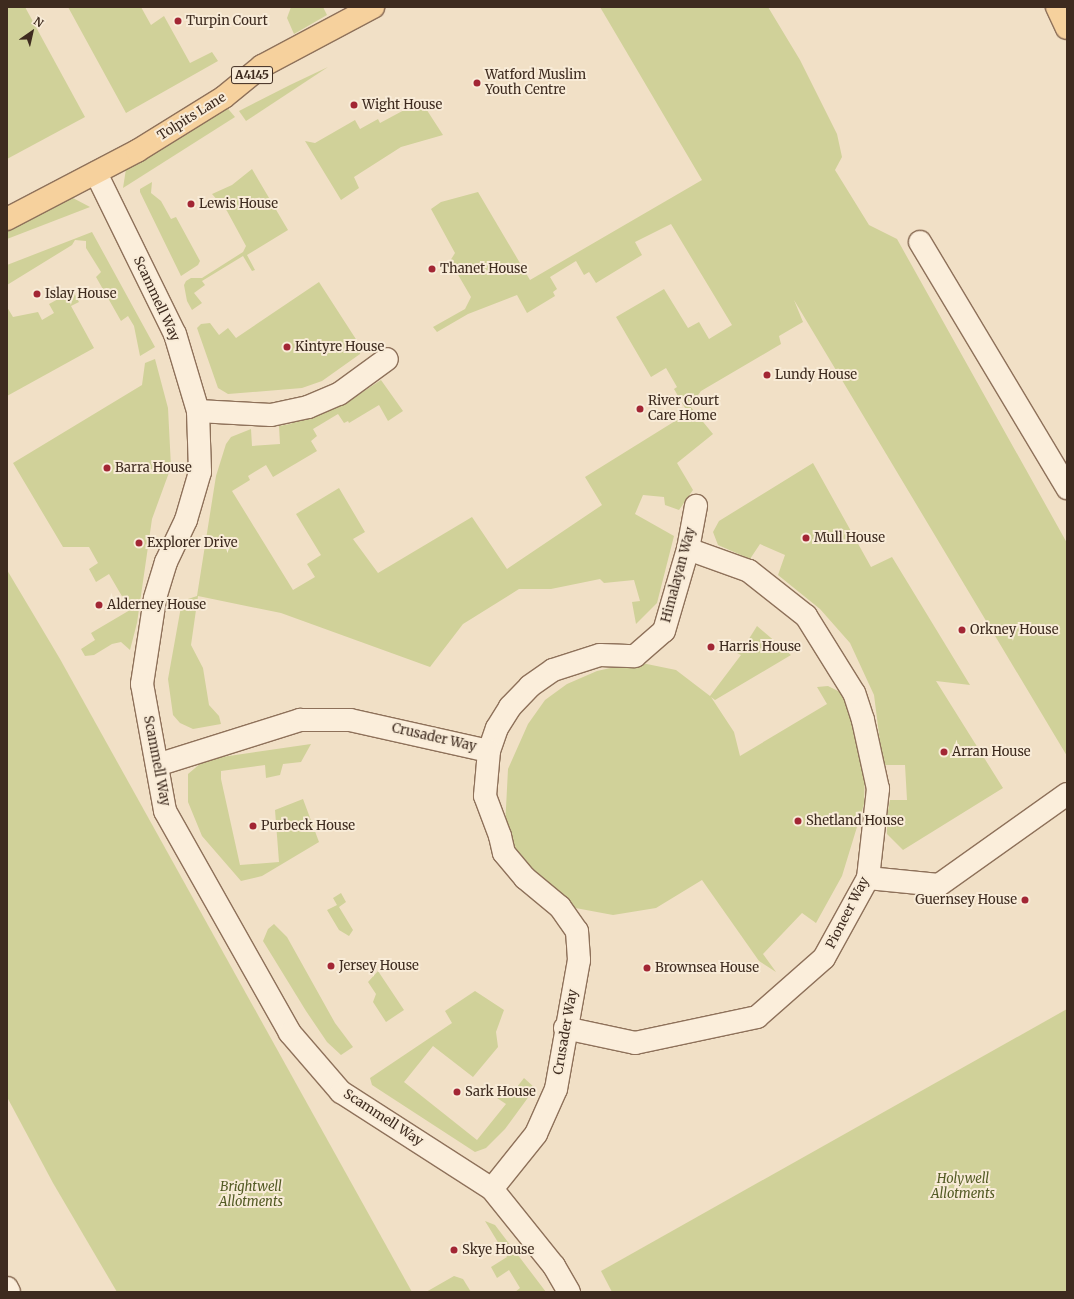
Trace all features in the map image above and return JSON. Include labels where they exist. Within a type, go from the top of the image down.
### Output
[{"type":"main road","name":"Tolpits Lane","points":[[7,219],[96,173],[224,98],[262,66],[373,7]]},
{"type":"main road","points":[[1057,7],[1067,28]]},
{"type":"street","name":"Scammell Way","points":[[96,173],[175,334],[198,411],[200,472],[186,520],[166,562],[155,599],[142,684],[165,810],[290,1033],[341,1092],[492,1189],[554,1266],[569,1292]]},
{"type":"street","points":[[920,242],[1066,484]]},
{"type":"street","points":[[198,411],[272,415],[308,407],[339,394],[387,359]]},
{"type":"street","name":"Himalayan Way","points":[[489,751],[497,728],[510,707],[530,686],[541,678],[553,670],[600,655],[635,656],[664,631],[688,549],[696,506]]},
{"type":"street","name":"Pioneer Way","points":[[565,1028],[635,1043],[757,1017],[824,958],[868,878],[878,789],[861,713],[854,693],[806,616],[749,571],[688,549]]},
{"type":"street","name":"Crusader Way","points":[[157,765],[300,720],[350,720],[489,751],[485,796],[500,836],[504,853],[525,878],[560,906],[577,931],[579,960],[565,1028],[556,1089],[536,1134],[492,1189]]},
{"type":"street","points":[[868,878],[939,885],[1067,794]]},
{"type":"street","points":[[7,1288],[9,1292]]},
{"type":"green space","points":[[7,7],[25,7],[85,117],[7,159]]},
{"type":"green space","points":[[68,7],[141,7],[151,25],[164,16],[190,63],[212,52],[218,61],[126,113]]},
{"type":"green space","points":[[291,7],[323,7],[327,15],[294,34],[287,18]]},
{"type":"green space","points":[[600,7],[768,7],[800,60],[837,134],[842,157],[835,170],[869,225],[897,239],[1067,543],[1067,756],[794,300],[803,322],[779,336],[781,344],[701,391],[690,406],[713,434],[677,463],[693,490],[679,510],[665,505],[664,497],[643,495],[635,514],[674,536],[657,603],[636,624],[632,602],[640,601],[634,580],[604,583],[600,579],[551,589],[519,589],[463,624],[430,667],[281,613],[198,596],[191,645],[203,668],[209,705],[219,716],[221,724],[193,729],[180,723],[173,715],[168,679],[182,601],[197,596],[216,476],[226,444],[231,437],[251,429],[252,446],[280,444],[279,426],[290,424],[358,395],[381,380],[403,411],[388,421],[379,405],[349,423],[348,421],[344,423],[338,414],[313,429],[317,436],[311,441],[317,451],[273,477],[266,465],[248,476],[250,480],[232,491],[293,590],[315,577],[307,564],[321,555],[296,514],[339,488],[365,532],[353,539],[378,573],[472,517],[507,569],[602,505],[585,477],[688,413],[674,389],[677,387],[666,368],[651,377],[616,317],[664,289],[688,328],[699,322],[709,339],[732,325],[671,224],[635,242],[642,255],[596,283],[589,272],[584,275],[576,261],[550,277],[557,289],[553,292],[555,296],[527,313],[517,295],[468,314],[437,332],[433,327],[465,309],[471,297],[450,261],[455,253],[431,209],[441,202],[478,192],[530,280],[702,180]]},
{"type":"green space","points":[[328,67],[246,121],[239,111],[290,85]]},
{"type":"green space","points":[[421,101],[443,135],[401,147],[354,177],[359,188],[341,200],[305,141],[315,143],[355,120],[360,129],[378,119],[380,123]]},
{"type":"green space","points":[[224,104],[235,117],[123,188],[126,169]]},
{"type":"green space","points":[[252,169],[288,230],[247,255],[255,270],[252,271],[243,256],[202,281],[205,285],[194,293],[202,303],[192,310],[187,301],[184,285],[186,281],[191,278],[202,278],[243,252],[246,246],[227,211],[212,194],[232,185]]},
{"type":"green space","points":[[152,182],[151,193],[161,201],[171,219],[176,217],[200,261],[198,265],[181,276],[140,192],[140,189]]},
{"type":"green space","points":[[73,198],[90,207],[7,239],[7,228],[59,200]]},
{"type":"green space","points":[[92,232],[155,347],[140,356],[134,326],[128,316],[121,321],[96,277],[101,272],[86,248],[86,241],[75,240],[72,245],[7,285],[7,265]]},
{"type":"green space","points":[[319,282],[361,347],[360,354],[322,381],[302,388],[228,394],[218,388],[197,328],[201,324],[210,323],[219,335],[228,328],[236,338]]},
{"type":"green space","points":[[73,291],[79,302],[71,306],[94,348],[7,396],[7,307],[13,317],[38,312],[42,320],[54,313],[49,304]]},
{"type":"green space","points":[[155,359],[168,408],[171,467],[152,519],[137,623],[130,650],[121,642],[112,644],[94,655],[85,656],[81,649],[95,640],[91,633],[130,610],[109,574],[96,582],[89,569],[98,563],[89,547],[63,547],[13,463],[142,385],[145,363]]},
{"type":"green space","points":[[813,463],[871,567],[892,557],[970,685],[936,681],[1003,788],[903,850],[887,834],[887,816],[890,800],[907,800],[905,765],[883,765],[874,695],[850,643],[820,609],[778,575],[785,555],[760,544],[750,559],[718,545],[713,532],[719,521]]},
{"type":"green space","name":"Brightwell Allotments","points":[[7,570],[60,659],[412,1292],[117,1292],[53,1183],[7,1097]]},
{"type":"green space","points":[[757,626],[791,655],[715,700],[711,697],[734,732],[740,756],[827,704],[817,687],[828,686],[840,692],[849,707],[865,769],[864,804],[842,876],[816,923],[802,913],[763,954],[776,972],[759,961],[702,880],[656,908],[613,915],[570,907],[514,854],[505,827],[508,769],[528,724],[545,700],[567,684],[597,671],[637,662],[676,670],[710,696],[741,655],[735,652],[744,641],[747,642]]},
{"type":"green space","points":[[311,744],[301,762],[283,764],[280,775],[266,778],[265,765],[221,771],[221,779],[240,865],[279,862],[275,810],[303,799],[319,842],[262,876],[241,881],[202,836],[188,802],[188,774],[201,763],[222,757]]},
{"type":"green space","points":[[341,893],[346,902],[339,907],[353,930],[349,936],[339,930],[327,910],[337,905],[333,898]]},
{"type":"green space","points":[[274,924],[287,937],[335,1023],[353,1047],[341,1055],[327,1042],[263,941],[268,929]]},
{"type":"green space","points":[[378,971],[404,1010],[386,1022],[373,1002],[376,994],[368,982]]},
{"type":"green space","points":[[475,991],[504,1010],[496,1032],[498,1047],[473,1077],[433,1046],[404,1082],[477,1140],[506,1104],[494,1096],[502,1089],[510,1096],[524,1078],[535,1088],[505,1129],[486,1148],[475,1152],[372,1085],[370,1078],[452,1023],[445,1011]]},
{"type":"green space","name":"Holywell Allotments","points":[[1067,1009],[1067,1292],[612,1292],[601,1271]]},
{"type":"green space","points":[[485,1221],[495,1225],[546,1292],[515,1292],[520,1288],[509,1270],[497,1278],[491,1267],[507,1257]]},
{"type":"green space","points":[[454,1276],[463,1279],[471,1292],[426,1292]]},
{"type":"place","name":"Turpin Court","points":[[178,21]]},
{"type":"place","name":"Watford Muslim Youth Centre","points":[[477,83]]},
{"type":"place","name":"Wight House","points":[[354,105]]},
{"type":"place","name":"Lewis House","points":[[191,204]]},
{"type":"place","name":"Thanet House","points":[[432,269]]},
{"type":"place","name":"Islay House","points":[[37,294]]},
{"type":"place","name":"Kintyre House","points":[[287,347]]},
{"type":"place","name":"Lundy House","points":[[767,375]]},
{"type":"place","name":"River Court Care Home","points":[[640,409]]},
{"type":"place","name":"Barra House","points":[[107,468]]},
{"type":"place","name":"Mull House","points":[[806,538]]},
{"type":"place","name":"Explorer Drive","points":[[139,543]]},
{"type":"place","name":"Alderney House","points":[[99,605]]},
{"type":"place","name":"Orkney House","points":[[962,630]]},
{"type":"place","name":"Harris House","points":[[711,647]]},
{"type":"place","name":"Arran House","points":[[944,752]]},
{"type":"place","name":"Shetland House","points":[[798,821]]},
{"type":"place","name":"Purbeck House","points":[[253,826]]},
{"type":"place","name":"Guernsey House","points":[[1025,900]]},
{"type":"place","name":"Jersey House","points":[[331,966]]},
{"type":"place","name":"Brownsea House","points":[[647,968]]},
{"type":"place","name":"Sark House","points":[[457,1092]]},
{"type":"place","name":"Skye House","points":[[454,1250]]}]
